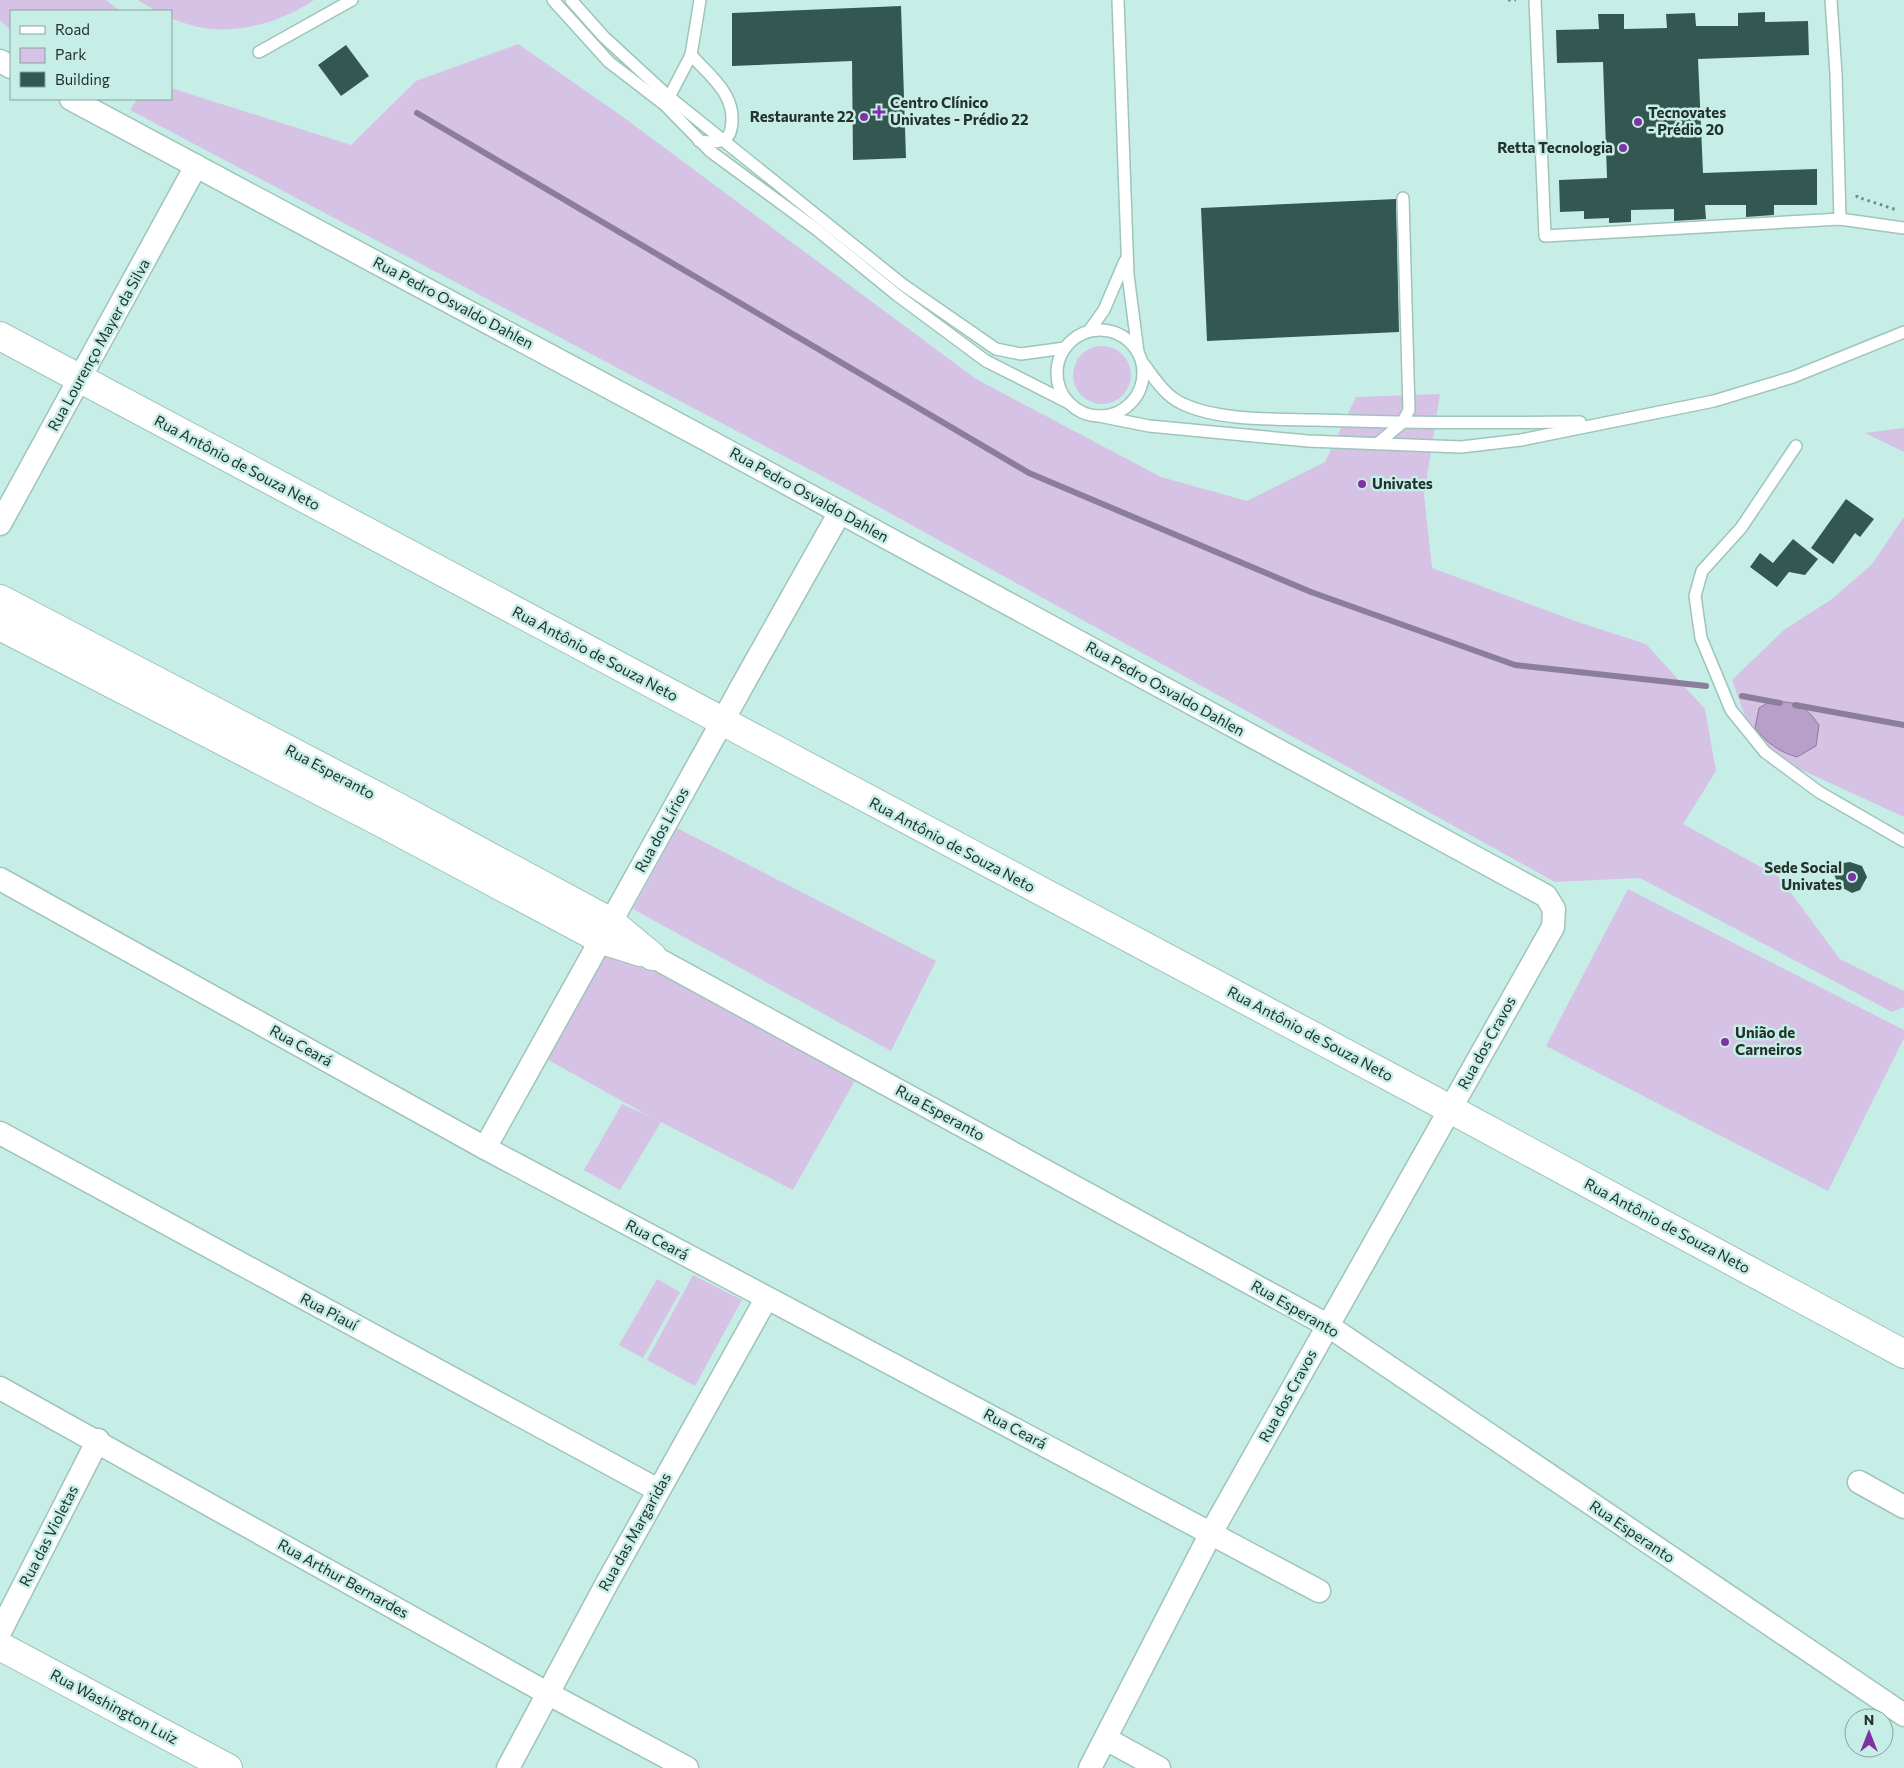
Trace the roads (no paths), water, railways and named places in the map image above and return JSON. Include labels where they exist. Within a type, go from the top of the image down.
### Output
[{"type":"street","name":"Rua Pedro Osvaldo Dahlen","points":[[73,100],[840,512],[1546,896]]},
{"type":"street","name":"Rua Lourenço Mayer da Silva","points":[[0,524],[196,166]]},
{"type":"street","name":"Rua Antônio de Souza Neto","points":[[0,336],[720,722],[1450,1109],[1904,1354]]},
{"type":"street","name":"Rua dos Lírios","points":[[485,1148],[607,932],[720,722],[840,512]]},
{"type":"street","name":"Rua Esperanto","points":[[0,599],[153,692],[389,815],[652,956],[1327,1325],[1904,1715]]},
{"type":"street","name":"Rua Esperanto","points":[[0,626],[153,692]]},
{"type":"street","name":"Rua Ceará","points":[[0,879],[485,1148],[766,1299],[1319,1591]]},
{"type":"street","name":"Rua dos Cravos","points":[[1090,1768],[1212,1533],[1327,1325],[1553,927],[1554,909],[1546,896]]},
{"type":"street","name":"Rua Piauí","points":[[0,1133],[658,1490]]},
{"type":"street","name":"Rua das Margaridas","points":[[508,1768],[658,1490],[766,1299]]},
{"type":"street","name":"Rua Arthur Bernardes","points":[[0,1388],[98,1440],[547,1693],[687,1768]]},
{"type":"street","name":"Rua das Violetas","points":[[0,1632],[98,1440]]},
{"type":"street","points":[[1859,1482],[1904,1507]]},
{"type":"street","name":"Rua Washington Luiz","points":[[0,1646],[228,1768]]},
{"type":"street","points":[[1106,1739],[1159,1768]]},
{"type":"lane","points":[[259,52],[352,0]]},
{"type":"lane","points":[[553,0],[609,62],[725,140],[902,284],[996,349],[1021,354],[1065,348]]},
{"type":"lane","points":[[571,0],[604,37],[667,101],[699,141],[816,229],[897,295],[986,361],[1088,414],[1149,426],[1308,441],[1461,447],[1521,440],[1714,401],[1793,377],[1903,333]]},
{"type":"lane","points":[[667,101],[691,55],[700,0]]},
{"type":"lane","points":[[1099,416],[1121,411],[1137,395],[1142,385],[1127,258],[1118,0]]},
{"type":"lane","points":[[1536,0],[1545,236],[1840,219],[1904,228]]},
{"type":"lane","points":[[1831,0],[1836,83],[1840,219]]},
{"type":"lane","points":[[691,55],[716,80],[731,102],[733,121],[730,135],[725,140],[715,143],[699,141]]},
{"type":"lane","points":[[1377,444],[1402,423],[1410,410],[1403,198]]},
{"type":"lane","points":[[1089,331],[1104,310],[1127,258]]},
{"type":"lane","points":[[1068,403],[1058,384],[1056,372],[1058,361],[1065,348],[1079,335],[1089,331],[1101,330],[1122,336],[1165,391],[1181,403],[1214,413],[1266,418],[1402,423],[1607,422]]},
{"type":"lane","points":[[1796,446],[1740,528],[1702,571],[1695,596],[1701,638],[1731,710],[1765,752],[1820,792],[1904,841]]},
{"type":"waterway","points":[[417,113],[1029,473],[1311,592],[1515,665],[1706,686]]},
{"type":"waterway","points":[[1742,696],[1780,703]]},
{"type":"waterway","points":[[1795,705],[1904,725]]},
{"type":"place","name":"Centro Clínico Univates - Prédio 22","points":[[879,112]]},
{"type":"place","name":"Restaurante 22","points":[[864,117]]},
{"type":"place","name":"Tecnovates - Prédio 20","points":[[1638,122]]},
{"type":"place","name":"Retta Tecnologia","points":[[1623,148]]},
{"type":"place","name":"Univates","points":[[1362,484]]},
{"type":"place","name":"Sede Social Univates","points":[[1852,877]]},
{"type":"place","name":"União de Carneiros","points":[[1725,1042]]}]
